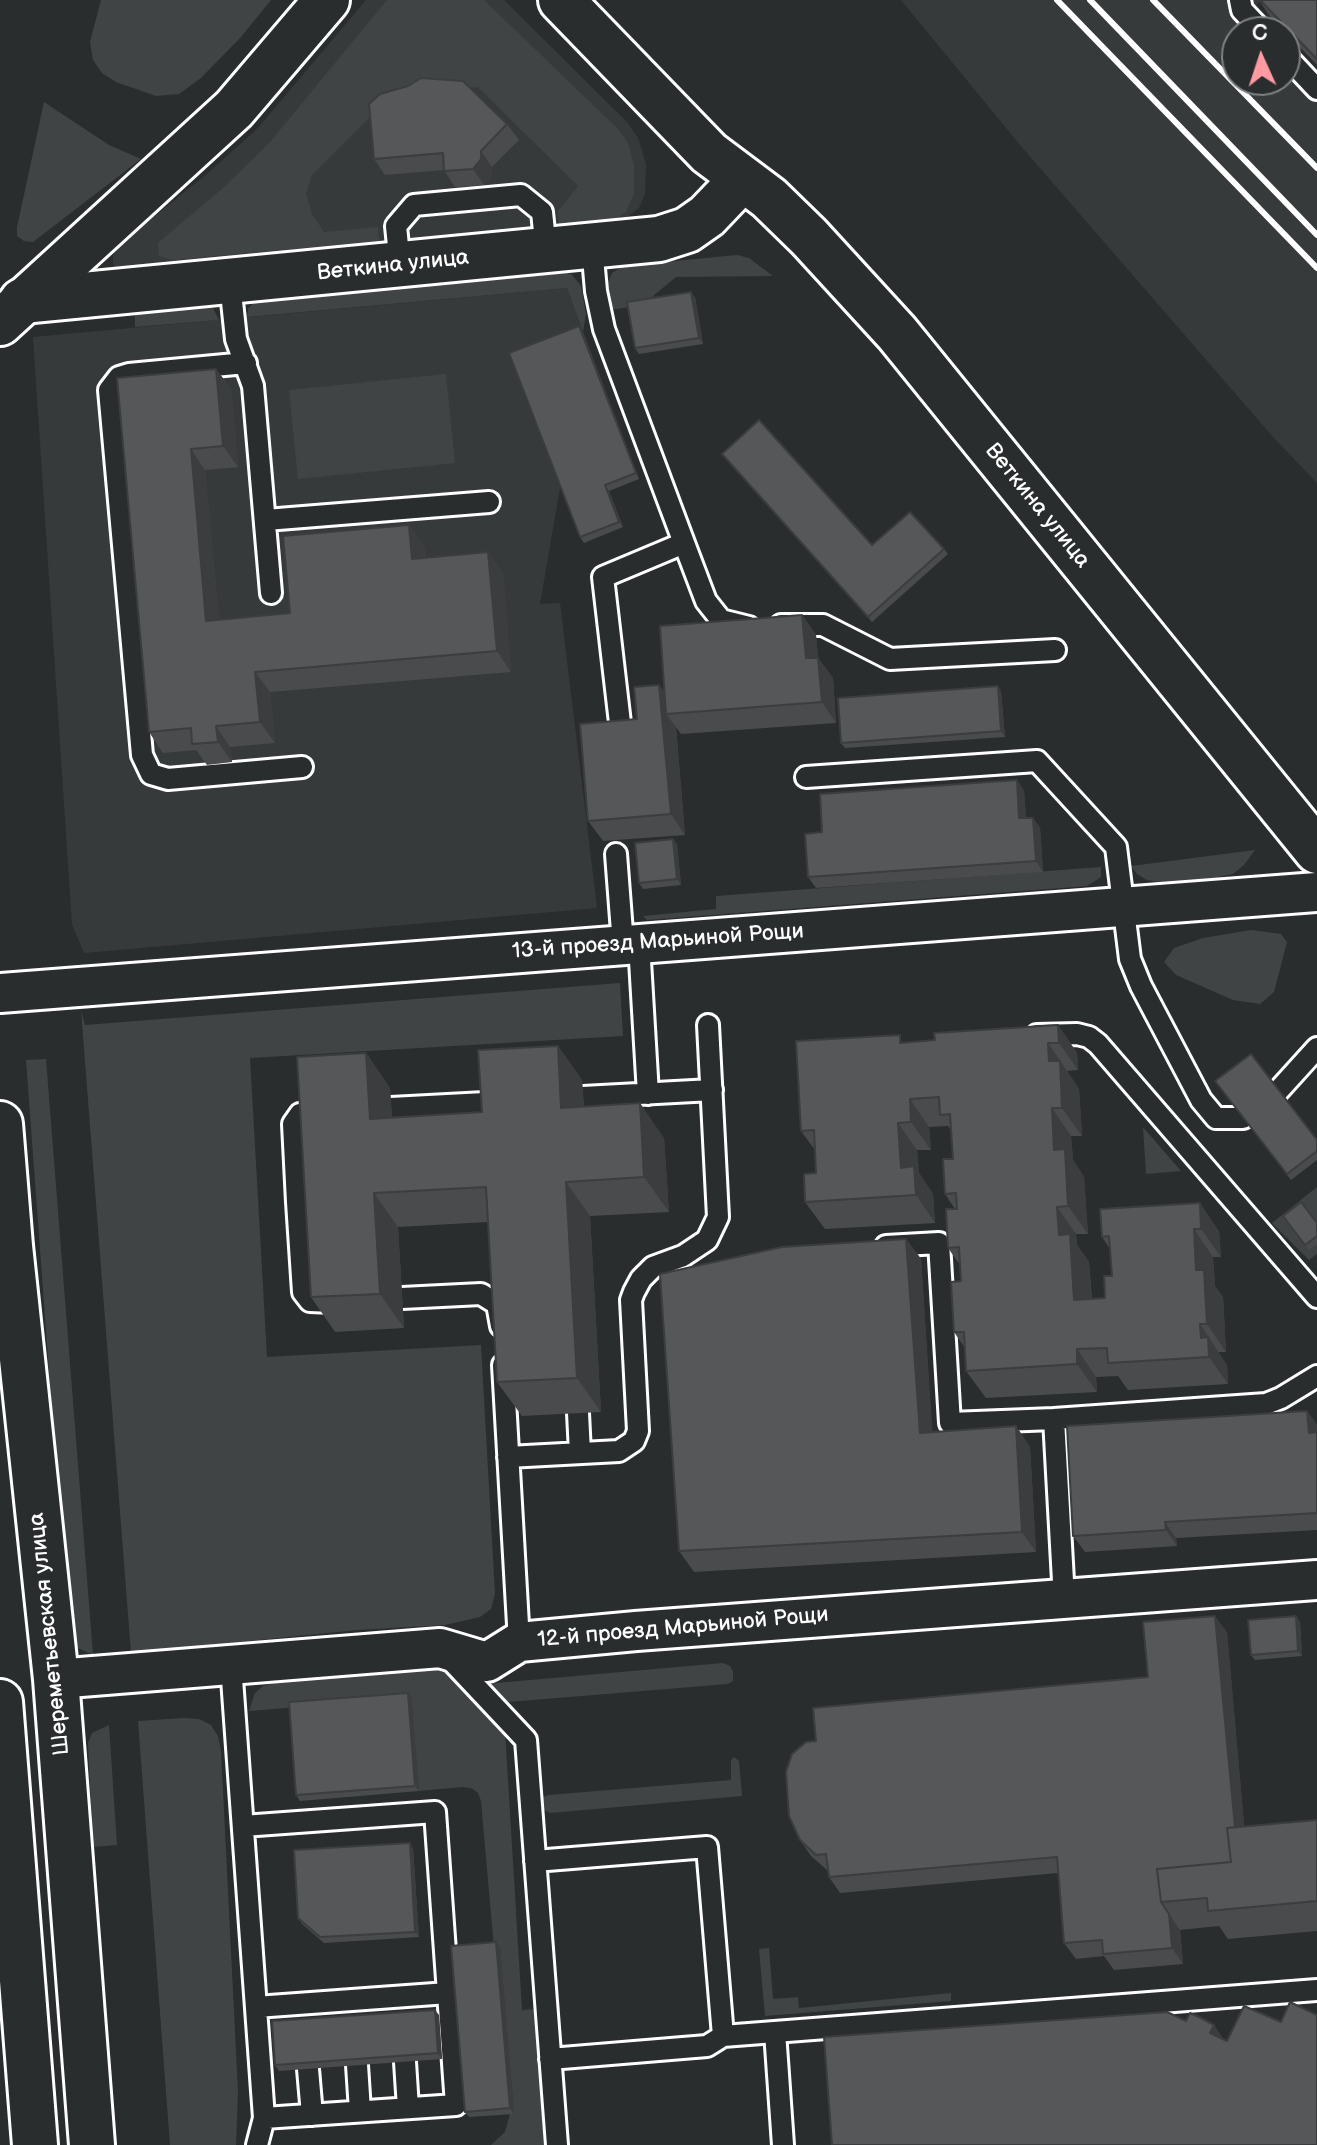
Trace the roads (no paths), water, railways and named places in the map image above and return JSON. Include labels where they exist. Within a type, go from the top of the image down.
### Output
[{"type":"main road","points":[[11,312],[225,117],[327,0]]},
{"type":"main road","name":"Веткина улица","points":[[561,0],[674,119],[799,227],[897,333],[1317,851]]},
{"type":"main road","name":"Веткина улица","points":[[11,312],[230,283],[659,239],[687,230],[707,216],[739,178]]},
{"type":"main road","name":"Шереметьевская улица","points":[[0,1124],[56,1679],[92,2145]]},
{"type":"main road","points":[[0,1702],[8,1910],[35,2145]]},
{"type":"street","name":"13-й проезд Марьиной Рощи","points":[[0,993],[1317,892]]},
{"type":"street","name":"12-й проезд Марьиной Рощи","points":[[56,1679],[440,1648],[487,1662],[519,1642],[650,1629],[1317,1580]]},
{"type":"lane","points":[[1301,72],[1317,89]]},
{"type":"lane","points":[[400,266],[396,226],[414,205],[521,195],[542,212],[546,251]]},
{"type":"lane","points":[[592,246],[596,291],[604,329],[706,601],[721,620],[743,628],[823,625],[890,659],[1055,650]]},
{"type":"lane","points":[[230,283],[236,339],[253,386],[271,593]]},
{"type":"lane","points":[[246,363],[129,374],[119,377],[109,390],[142,755],[151,774],[168,779],[302,767]]},
{"type":"lane","points":[[266,520],[489,502]]},
{"type":"lane","points":[[620,723],[603,577],[684,543]]},
{"type":"lane","points":[[806,777],[1037,761],[1116,847],[1130,959],[1201,1100],[1216,1118],[1243,1118]]},
{"type":"lane","points":[[616,854],[631,944],[648,1094]]},
{"type":"lane","points":[[508,1457],[619,1451],[634,1441],[638,1431],[631,1300],[634,1292],[653,1267],[697,1249],[714,1229],[718,1202],[708,1025]]},
{"type":"lane","points":[[1018,1036],[1077,1034],[1089,1037],[1098,1044],[1317,1297]]},
{"type":"lane","points":[[1278,1091],[1317,1048]]},
{"type":"lane","points":[[583,1097],[712,1090]]},
{"type":"lane","points":[[391,1108],[504,1102]]},
{"type":"lane","points":[[322,1112],[300,1114],[293,1124],[297,1202],[303,1292],[310,1301],[333,1302]]},
{"type":"lane","points":[[862,1248],[939,1243],[950,1423],[1266,1404],[1317,1376]]},
{"type":"lane","points":[[402,1298],[481,1294],[497,1304],[519,1642]]},
{"type":"lane","points":[[578,1413],[580,1453]]},
{"type":"lane","points":[[1054,1419],[1064,1599]]},
{"type":"lane","points":[[440,1648],[526,1740],[557,2145]]},
{"type":"lane","points":[[231,1665],[264,2118],[257,2145]]},
{"type":"lane","points":[[243,1826],[435,1812],[456,2105],[264,2118]]},
{"type":"lane","points":[[535,1861],[707,1847],[723,2036]]},
{"type":"lane","points":[[550,2059],[707,2046],[723,2036],[1317,1990]]},
{"type":"lane","points":[[256,2007],[448,1993]]},
{"type":"lane","points":[[400,1996],[402,2018]]},
{"type":"lane","points":[[352,2000],[353,2021]]},
{"type":"lane","points":[[304,2003],[305,2024]]},
{"type":"lane","points":[[775,2032],[783,2145]]},
{"type":"lane","points":[[405,2062],[408,2108]]},
{"type":"lane","points":[[357,2065],[360,2111]]},
{"type":"lane","points":[[308,2069],[312,2115]]},
{"type":"railway","points":[[1057,0],[1317,268]]},
{"type":"railway","points":[[1090,0],[1317,235]]},
{"type":"railway","points":[[1153,0],[1317,168]]}]
